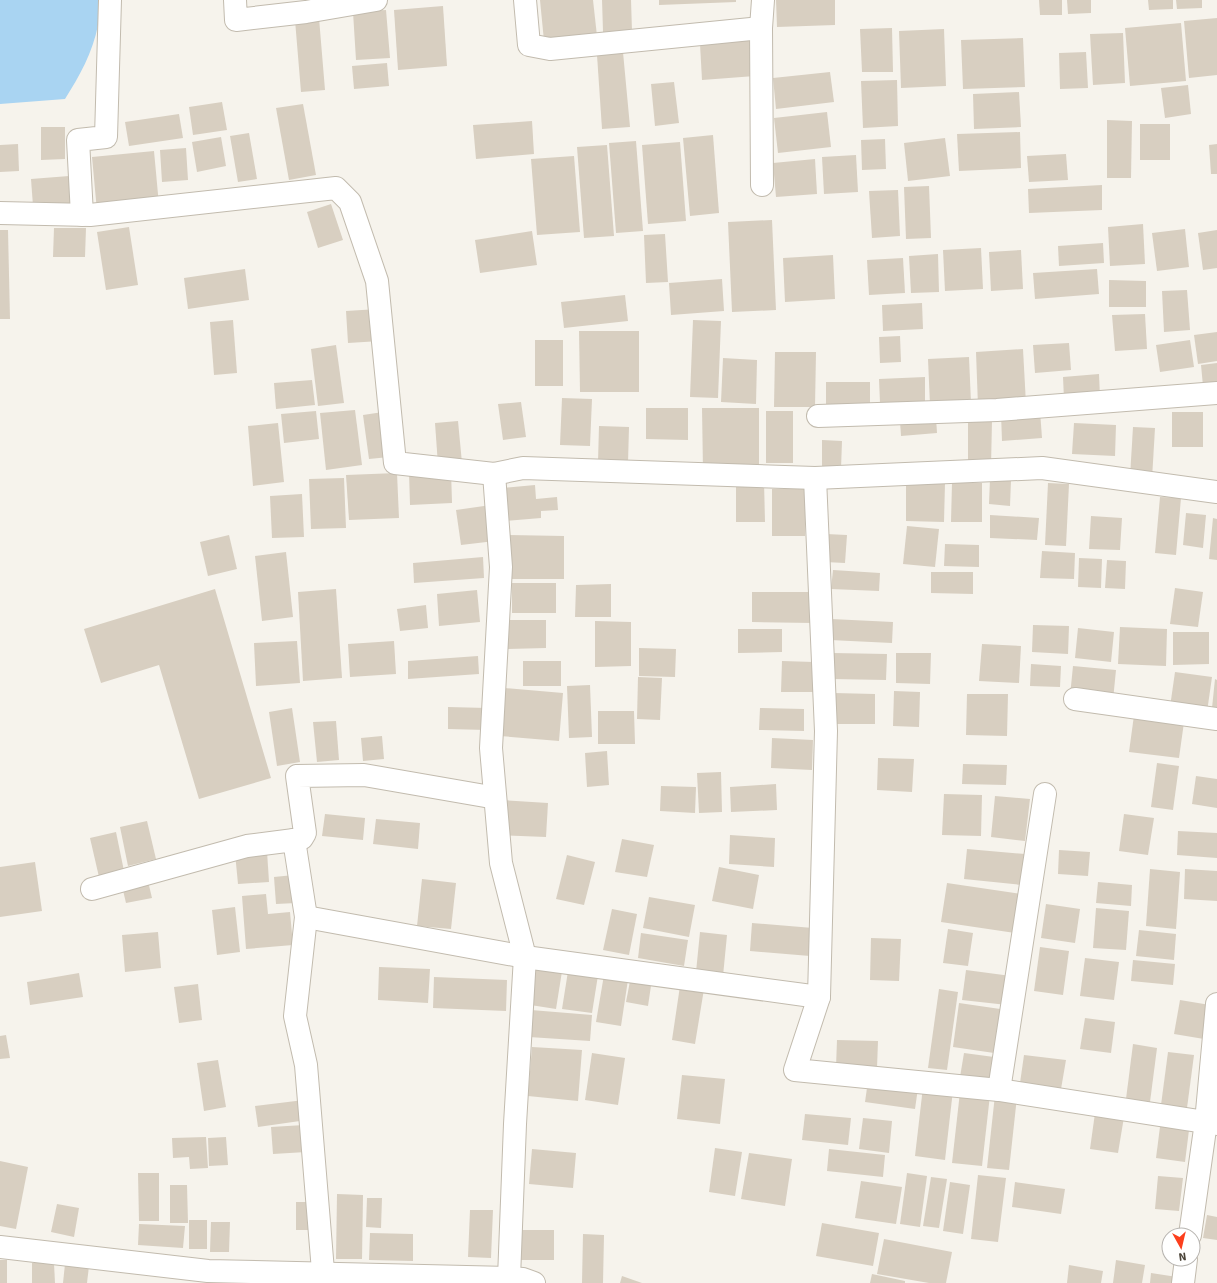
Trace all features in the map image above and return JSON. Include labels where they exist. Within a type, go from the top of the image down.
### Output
[{"type":"street","points":[[82,216],[78,140],[106,137],[110,0]]},
{"type":"street","points":[[235,0],[236,20],[306,12],[376,0]]},
{"type":"street","points":[[525,0],[529,45],[550,49],[761,28]]},
{"type":"street","points":[[762,185],[761,28],[763,0]]},
{"type":"street","points":[[0,213],[82,216],[336,188],[350,202],[377,281],[395,463],[494,474],[523,468],[815,478],[1042,468],[1217,492]]},
{"type":"street","points":[[818,416],[998,410],[1217,393]]},
{"type":"street","points":[[494,474],[501,567],[491,748],[501,863],[525,957],[515,1124],[509,1278]]},
{"type":"street","points":[[815,478],[826,731],[819,997],[794,1070],[998,1090],[1212,1123]]},
{"type":"street","points":[[1075,699],[1217,718]]},
{"type":"street","points":[[92,889],[248,846],[302,838],[305,833],[297,776],[364,775],[485,796]]},
{"type":"street","points":[[998,1090],[1045,794]]},
{"type":"street","points":[[294,840],[306,917],[295,1016],[306,1065],[323,1279]]},
{"type":"street","points":[[306,917],[525,957],[819,997]]},
{"type":"street","points":[[1192,1227],[1212,1123],[1217,1004]]},
{"type":"street","points":[[0,1247],[208,1271],[323,1279],[509,1278],[523,1279],[534,1283]]},
{"type":"street","points":[[1183,1283],[1185,1267]]},
{"type":"water","points":[[0,0],[100,0],[99,22],[93,45],[80,73],[65,99],[0,104]]},
{"type":"building","points":[[540,0],[593,0],[597,36],[544,41]]},
{"type":"building","points":[[602,0],[631,0],[632,31],[603,32]]},
{"type":"building","points":[[659,0],[736,0],[736,2],[659,5]]},
{"type":"building","points":[[776,0],[835,0],[835,25],[777,27]]},
{"type":"building","points":[[1039,0],[1062,0],[1062,15],[1040,15]]},
{"type":"building","points":[[1067,0],[1091,0],[1091,13],[1068,14]]},
{"type":"building","points":[[1148,0],[1173,0],[1173,9],[1149,10]]},
{"type":"building","points":[[1176,0],[1202,0],[1202,8],[1177,9]]},
{"type":"building","points":[[443,6],[447,66],[398,70],[394,10]]},
{"type":"building","points":[[386,10],[390,58],[356,60],[353,12]]},
{"type":"building","points":[[319,18],[325,90],[301,92],[295,20]]},
{"type":"building","points":[[1217,18],[1217,75],[1189,78],[1184,21]]},
{"type":"building","points":[[1181,23],[1186,81],[1130,86],[1125,28]]},
{"type":"building","points":[[892,28],[893,72],[862,72],[860,29]]},
{"type":"building","points":[[944,29],[946,86],[901,88],[899,31]]},
{"type":"building","points":[[1123,33],[1125,83],[1093,85],[1090,34]]},
{"type":"building","points":[[1023,38],[1025,87],[963,89],[961,40]]},
{"type":"building","points":[[752,40],[755,76],[702,80],[700,44]]},
{"type":"building","points":[[623,52],[630,127],[602,129],[597,55]]},
{"type":"building","points":[[1086,52],[1088,88],[1060,89],[1059,53]]},
{"type":"building","points":[[387,63],[389,86],[354,89],[352,66]]},
{"type":"building","points":[[830,72],[834,102],[776,109],[773,78]]},
{"type":"building","points":[[897,80],[898,126],[863,128],[861,81]]},
{"type":"building","points":[[674,82],[679,123],[655,126],[651,84]]},
{"type":"building","points":[[1188,85],[1191,114],[1165,118],[1161,88]]},
{"type":"building","points":[[1019,92],[1021,127],[974,129],[973,94]]},
{"type":"building","points":[[222,102],[227,130],[193,135],[189,107]]},
{"type":"building","points":[[303,104],[316,175],[289,180],[276,108]]},
{"type":"building","points":[[827,112],[831,147],[778,153],[774,118]]},
{"type":"building","points":[[179,114],[183,138],[129,146],[125,122]]},
{"type":"building","points":[[1107,120],[1132,121],[1131,178],[1107,178]]},
{"type":"building","points":[[532,121],[534,154],[476,159],[473,125]]},
{"type":"building","points":[[1140,124],[1170,124],[1170,160],[1140,160]]},
{"type":"building","points":[[41,127],[65,127],[65,159],[41,160]]},
{"type":"building","points":[[1020,132],[1021,168],[959,171],[957,134]]},
{"type":"building","points":[[249,133],[257,179],[238,182],[230,136]]},
{"type":"building","points":[[713,135],[719,213],[690,216],[683,138]]},
{"type":"building","points":[[221,137],[226,166],[197,172],[192,142]]},
{"type":"building","points":[[945,138],[950,176],[908,181],[904,143]]},
{"type":"building","points":[[885,139],[886,169],[862,170],[861,140]]},
{"type":"building","points":[[636,141],[643,231],[616,233],[609,143]]},
{"type":"building","points":[[680,142],[686,221],[648,224],[642,145]]},
{"type":"building","points":[[18,144],[19,171],[0,172],[0,145]]},
{"type":"building","points":[[1217,144],[1217,174],[1211,174],[1209,145]]},
{"type":"building","points":[[607,145],[614,236],[584,238],[577,147]]},
{"type":"building","points":[[186,148],[188,180],[162,182],[160,150]]},
{"type":"building","points":[[154,151],[159,205],[97,211],[92,157]]},
{"type":"building","points":[[1066,154],[1068,180],[1029,182],[1027,156]]},
{"type":"building","points":[[856,155],[858,192],[824,194],[822,157]]},
{"type":"building","points":[[574,156],[580,232],[537,235],[531,159]]},
{"type":"building","points":[[815,159],[817,194],[776,197],[773,163]]},
{"type":"building","points":[[69,176],[71,203],[33,206],[31,179]]},
{"type":"building","points":[[1102,185],[1102,210],[1029,213],[1028,189]]},
{"type":"building","points":[[929,186],[931,238],[906,239],[904,187]]},
{"type":"building","points":[[898,190],[900,236],[872,238],[869,191]]},
{"type":"building","points":[[331,204],[343,240],[318,248],[307,212]]},
{"type":"building","points":[[772,220],[776,310],[732,312],[728,222]]},
{"type":"building","points":[[1143,224],[1145,264],[1110,266],[1108,227]]},
{"type":"building","points":[[129,227],[138,285],[106,290],[97,232]]},
{"type":"building","points":[[54,228],[86,228],[85,257],[53,257]]},
{"type":"building","points":[[1185,229],[1189,267],[1157,271],[1152,233]]},
{"type":"building","points":[[0,230],[8,230],[10,319],[0,319]]},
{"type":"building","points":[[1217,230],[1217,268],[1203,270],[1198,233]]},
{"type":"building","points":[[532,231],[537,265],[480,273],[475,240]]},
{"type":"building","points":[[665,234],[668,282],[646,283],[644,235]]},
{"type":"building","points":[[1103,243],[1104,263],[1059,266],[1058,246]]},
{"type":"building","points":[[981,248],[983,289],[945,291],[943,250]]},
{"type":"building","points":[[1021,250],[1023,289],[991,291],[989,252]]},
{"type":"building","points":[[938,254],[939,292],[911,293],[909,256]]},
{"type":"building","points":[[833,255],[835,299],[785,302],[783,258]]},
{"type":"building","points":[[903,258],[905,293],[869,295],[867,260]]},
{"type":"building","points":[[245,269],[249,300],[188,309],[184,278]]},
{"type":"building","points":[[1097,269],[1099,294],[1035,299],[1033,273]]},
{"type":"building","points":[[722,279],[724,311],[671,315],[669,283]]},
{"type":"building","points":[[1109,280],[1146,281],[1146,307],[1109,307]]},
{"type":"building","points":[[1187,290],[1190,330],[1164,332],[1162,291]]},
{"type":"building","points":[[625,295],[628,321],[564,328],[561,302]]},
{"type":"building","points":[[922,303],[923,329],[883,331],[882,305]]},
{"type":"building","points":[[378,309],[380,341],[348,343],[346,311]]},
{"type":"building","points":[[1145,314],[1147,349],[1115,351],[1112,315]]},
{"type":"building","points":[[233,320],[237,373],[214,375],[210,322]]},
{"type":"building","points":[[693,320],[721,321],[718,398],[690,397]]},
{"type":"building","points":[[579,331],[639,331],[639,392],[580,392]]},
{"type":"building","points":[[1217,332],[1217,361],[1198,364],[1194,335]]},
{"type":"building","points":[[900,336],[901,362],[880,363],[879,337]]},
{"type":"building","points":[[535,340],[563,340],[563,386],[535,386]]},
{"type":"building","points":[[1190,340],[1194,367],[1160,372],[1156,345]]},
{"type":"building","points":[[1069,343],[1071,370],[1035,373],[1033,345]]},
{"type":"building","points":[[336,345],[344,403],[318,406],[311,349]]},
{"type":"building","points":[[1023,349],[1026,404],[978,406],[976,352]]},
{"type":"building","points":[[775,352],[816,352],[815,407],[774,407]]},
{"type":"building","points":[[969,357],[971,403],[930,405],[928,359]]},
{"type":"building","points":[[723,358],[757,360],[756,404],[721,402]]},
{"type":"building","points":[[1217,363],[1217,384],[1203,386],[1201,365]]},
{"type":"building","points":[[1099,374],[1100,397],[1064,399],[1063,377]]},
{"type":"building","points":[[925,377],[925,401],[880,403],[879,379]]},
{"type":"building","points":[[312,380],[315,405],[276,409],[274,383]]},
{"type":"building","points":[[826,382],[870,382],[870,410],[826,410]]},
{"type":"building","points":[[562,398],[592,399],[590,446],[560,445]]},
{"type":"building","points":[[521,402],[526,437],[503,440],[498,404]]},
{"type":"building","points":[[646,408],[688,408],[688,440],[646,439]]},
{"type":"building","points":[[702,408],[759,408],[759,472],[703,472]]},
{"type":"building","points":[[355,410],[362,465],[326,470],[320,413]]},
{"type":"building","points":[[316,411],[319,439],[284,443],[281,414]]},
{"type":"building","points":[[766,411],[793,411],[793,463],[766,463]]},
{"type":"building","points":[[1040,411],[1042,438],[1002,441],[1001,414]]},
{"type":"building","points":[[383,412],[389,457],[369,459],[363,415]]},
{"type":"building","points":[[1172,412],[1203,412],[1203,447],[1172,447]]},
{"type":"building","points":[[936,418],[937,433],[901,436],[900,421]]},
{"type":"building","points":[[968,419],[992,420],[991,467],[968,467]]},
{"type":"building","points":[[458,421],[462,463],[438,465],[435,423]]},
{"type":"building","points":[[278,423],[284,482],[253,486],[248,426]]},
{"type":"building","points":[[1074,423],[1116,425],[1115,456],[1072,454]]},
{"type":"building","points":[[599,426],[629,427],[628,463],[598,462]]},
{"type":"building","points":[[1133,427],[1155,428],[1152,479],[1130,477]]},
{"type":"building","points":[[822,440],[842,441],[841,469],[822,469]]},
{"type":"building","points":[[451,471],[452,503],[410,505],[409,473]]},
{"type":"building","points":[[397,473],[399,518],[349,520],[346,475]]},
{"type":"building","points":[[344,478],[346,528],[311,529],[309,479]]},
{"type":"building","points":[[990,479],[1011,480],[1010,506],[989,504]]},
{"type":"building","points":[[764,481],[765,522],[736,522],[736,482]]},
{"type":"building","points":[[906,482],[945,483],[944,522],[906,521]]},
{"type":"building","points":[[952,483],[982,483],[982,522],[951,522]]},
{"type":"building","points":[[1048,483],[1069,484],[1066,546],[1045,545]]},
{"type":"building","points":[[535,485],[536,499],[557,497],[558,510],[541,511],[541,518],[506,521],[503,488]]},
{"type":"building","points":[[772,489],[805,489],[805,536],[772,536]]},
{"type":"building","points":[[302,494],[304,537],[272,538],[270,496]]},
{"type":"building","points":[[1160,497],[1181,498],[1176,555],[1155,553]]},
{"type":"building","points":[[491,505],[495,541],[461,545],[456,510]]},
{"type":"building","points":[[1186,513],[1206,515],[1203,548],[1183,545]]},
{"type":"building","points":[[990,515],[1039,518],[1037,540],[990,538]]},
{"type":"building","points":[[1091,516],[1122,518],[1120,550],[1089,549]]},
{"type":"building","points":[[1213,518],[1217,519],[1217,560],[1209,559]]},
{"type":"building","points":[[907,526],[939,529],[935,567],[903,564]]},
{"type":"building","points":[[826,534],[847,535],[845,563],[825,562]]},
{"type":"building","points":[[229,535],[237,569],[208,576],[200,542]]},
{"type":"building","points":[[509,535],[564,536],[564,579],[509,579]]},
{"type":"building","points":[[945,544],[979,545],[979,567],[944,566]]},
{"type":"building","points":[[1042,551],[1075,553],[1074,579],[1040,578]]},
{"type":"building","points":[[286,552],[293,617],[262,621],[255,556]]},
{"type":"building","points":[[483,557],[484,578],[414,583],[413,563]]},
{"type":"building","points":[[1079,558],[1102,559],[1101,588],[1078,587]]},
{"type":"building","points":[[1107,560],[1126,561],[1125,589],[1105,588]]},
{"type":"building","points":[[833,570],[880,573],[879,591],[831,589]]},
{"type":"building","points":[[931,572],[973,572],[973,594],[931,593]]},
{"type":"building","points":[[512,583],[556,583],[556,613],[512,613]]},
{"type":"building","points":[[611,584],[611,617],[575,617],[576,585]]},
{"type":"building","points":[[1175,588],[1203,592],[1198,627],[1170,624]]},
{"type":"building","points":[[215,589],[271,778],[199,799],[159,665],[101,683],[84,629]]},
{"type":"building","points":[[336,589],[342,678],[303,681],[298,592]]},
{"type":"building","points":[[477,590],[480,622],[439,626],[437,594]]},
{"type":"building","points":[[752,592],[813,592],[813,623],[752,622]]},
{"type":"building","points":[[426,605],[428,628],[400,631],[397,609]]},
{"type":"building","points":[[831,619],[893,622],[892,643],[830,640]]},
{"type":"building","points":[[508,620],[546,620],[546,648],[508,649]]},
{"type":"building","points":[[595,621],[631,622],[631,666],[595,667]]},
{"type":"building","points":[[1033,625],[1069,626],[1068,654],[1032,652]]},
{"type":"building","points":[[1120,627],[1167,629],[1166,666],[1118,664]]},
{"type":"building","points":[[1078,628],[1114,632],[1111,662],[1075,658]]},
{"type":"building","points":[[738,629],[782,629],[782,652],[738,653]]},
{"type":"building","points":[[1173,632],[1209,632],[1209,664],[1173,665]]},
{"type":"building","points":[[297,641],[300,683],[256,686],[254,643]]},
{"type":"building","points":[[394,641],[396,674],[350,677],[348,644]]},
{"type":"building","points":[[982,644],[1021,646],[1019,683],[979,681]]},
{"type":"building","points":[[639,648],[676,649],[675,677],[639,676]]},
{"type":"building","points":[[833,653],[887,654],[886,680],[832,679]]},
{"type":"building","points":[[896,653],[931,653],[930,684],[896,683]]},
{"type":"building","points":[[478,656],[479,674],[408,679],[408,661]]},
{"type":"building","points":[[523,661],[561,661],[561,686],[523,686]]},
{"type":"building","points":[[782,661],[814,662],[814,692],[781,692]]},
{"type":"building","points":[[1031,664],[1061,666],[1060,687],[1030,686]]},
{"type":"building","points":[[1073,666],[1116,670],[1113,700],[1070,696]]},
{"type":"building","points":[[1175,672],[1212,677],[1207,712],[1170,707]]},
{"type":"building","points":[[638,677],[662,678],[660,720],[637,719]]},
{"type":"building","points":[[1215,679],[1217,680],[1217,708],[1212,708]]},
{"type":"building","points":[[590,685],[592,737],[569,738],[567,686]]},
{"type":"building","points":[[504,688],[563,693],[559,741],[500,736]]},
{"type":"building","points":[[894,691],[920,692],[919,727],[893,726]]},
{"type":"building","points":[[834,693],[875,694],[875,724],[833,724]]},
{"type":"building","points":[[967,694],[1008,694],[1007,736],[966,735]]},
{"type":"building","points":[[448,707],[487,708],[486,730],[448,729]]},
{"type":"building","points":[[292,708],[300,762],[277,766],[269,712]]},
{"type":"building","points":[[760,708],[804,709],[804,731],[759,730]]},
{"type":"building","points":[[1135,708],[1185,715],[1179,758],[1129,752]]},
{"type":"building","points":[[598,711],[634,711],[635,744],[598,744]]},
{"type":"building","points":[[336,721],[339,760],[317,762],[313,722]]},
{"type":"building","points":[[382,736],[384,759],[363,761],[361,738]]},
{"type":"building","points":[[772,738],[813,740],[812,770],[771,768]]},
{"type":"building","points":[[607,751],[609,785],[587,787],[585,753]]},
{"type":"building","points":[[878,758],[914,759],[912,792],[877,790]]},
{"type":"building","points":[[1157,763],[1179,766],[1173,810],[1151,807]]},
{"type":"building","points":[[963,764],[1007,765],[1006,785],[962,784]]},
{"type":"building","points":[[721,772],[722,812],[699,813],[697,773]]},
{"type":"building","points":[[1196,776],[1217,779],[1217,808],[1192,804]]},
{"type":"building","points":[[776,784],[777,810],[731,812],[730,787]]},
{"type":"building","points":[[661,786],[696,787],[695,813],[660,811]]},
{"type":"building","points":[[944,794],[982,795],[981,836],[942,835]]},
{"type":"building","points":[[995,796],[1030,799],[1025,841],[991,837]]},
{"type":"building","points":[[501,800],[548,803],[546,837],[499,835]]},
{"type":"building","points":[[325,814],[365,818],[363,840],[322,836]]},
{"type":"building","points":[[1124,814],[1154,818],[1148,855],[1119,851]]},
{"type":"building","points":[[376,819],[420,823],[418,849],[373,844]]},
{"type":"building","points":[[147,821],[156,859],[128,866],[120,827]]},
{"type":"building","points":[[1178,831],[1217,833],[1217,858],[1177,855]]},
{"type":"building","points":[[116,832],[124,871],[99,877],[90,838]]},
{"type":"building","points":[[730,835],[775,838],[774,867],[729,864]]},
{"type":"building","points":[[622,839],[654,845],[647,877],[615,872]]},
{"type":"building","points":[[967,849],[1025,854],[1022,885],[964,879]]},
{"type":"building","points":[[1059,850],[1090,852],[1088,876],[1058,874]]},
{"type":"building","points":[[267,851],[269,882],[238,884],[235,853]]},
{"type":"building","points":[[567,855],[595,862],[584,905],[556,899]]},
{"type":"building","points":[[35,862],[42,911],[0,917],[0,867]]},
{"type":"building","points":[[719,867],[759,875],[753,909],[712,901]]},
{"type":"building","points":[[1150,869],[1180,872],[1176,929],[1146,926]]},
{"type":"building","points":[[1185,869],[1217,871],[1217,901],[1184,899]]},
{"type":"building","points":[[294,875],[296,903],[276,904],[274,877]]},
{"type":"building","points":[[147,877],[152,898],[126,903],[121,882]]},
{"type":"building","points":[[422,879],[456,883],[451,929],[417,926]]},
{"type":"building","points":[[1098,882],[1132,885],[1131,906],[1096,903]]},
{"type":"building","points":[[947,883],[1021,894],[1015,933],[941,922]]},
{"type":"building","points":[[266,894],[268,914],[290,912],[293,945],[246,949],[242,896]]},
{"type":"building","points":[[649,897],[695,905],[689,937],[643,928]]},
{"type":"building","points":[[1046,904],[1080,909],[1075,943],[1041,938]]},
{"type":"building","points":[[235,907],[240,952],[217,955],[212,910]]},
{"type":"building","points":[[1096,908],[1129,911],[1126,950],[1093,948]]},
{"type":"building","points":[[612,909],[637,914],[629,955],[603,950]]},
{"type":"building","points":[[752,923],[813,928],[810,956],[750,951]]},
{"type":"building","points":[[948,929],[973,933],[968,966],[943,963]]},
{"type":"building","points":[[1139,930],[1176,934],[1174,960],[1136,956]]},
{"type":"building","points":[[158,932],[161,968],[125,972],[122,935]]},
{"type":"building","points":[[700,932],[727,935],[723,976],[696,972]]},
{"type":"building","points":[[641,933],[688,940],[684,966],[638,958]]},
{"type":"building","points":[[871,938],[901,939],[899,981],[870,980]]},
{"type":"building","points":[[1040,947],[1069,951],[1063,995],[1034,991]]},
{"type":"building","points":[[1085,958],[1119,962],[1114,1000],[1080,996]]},
{"type":"building","points":[[1133,960],[1175,964],[1173,985],[1131,981]]},
{"type":"building","points":[[530,961],[563,965],[556,1009],[524,1004]]},
{"type":"building","points":[[569,965],[599,969],[592,1013],[562,1009]]},
{"type":"building","points":[[379,967],[430,969],[428,1003],[378,1000]]},
{"type":"building","points":[[605,969],[629,973],[621,1026],[596,1022]]},
{"type":"building","points":[[966,970],[1011,976],[1007,1005],[962,1000]]},
{"type":"building","points":[[79,973],[83,997],[30,1005],[27,982]]},
{"type":"building","points":[[631,976],[652,979],[648,1006],[626,1002]]},
{"type":"building","points":[[434,977],[507,980],[506,1011],[433,1008]]},
{"type":"building","points":[[198,984],[202,1020],[179,1023],[174,987]]},
{"type":"building","points":[[680,986],[704,989],[695,1044],[672,1040]]},
{"type":"building","points":[[939,989],[958,992],[947,1070],[928,1068]]},
{"type":"building","points":[[1180,1000],[1210,1005],[1204,1039],[1174,1034]]},
{"type":"building","points":[[959,1003],[1007,1010],[1001,1054],[953,1047]]},
{"type":"building","points":[[531,1010],[592,1015],[590,1041],[529,1037]]},
{"type":"building","points":[[1085,1018],[1115,1022],[1111,1053],[1080,1049]]},
{"type":"building","points":[[6,1035],[10,1058],[0,1059],[0,1036]]},
{"type":"building","points":[[837,1040],[878,1041],[877,1068],[836,1067]]},
{"type":"building","points":[[1133,1044],[1157,1048],[1150,1102],[1126,1099]]},
{"type":"building","points":[[532,1047],[582,1050],[578,1101],[528,1096]]},
{"type":"building","points":[[1168,1052],[1194,1055],[1187,1108],[1161,1105]]},
{"type":"building","points":[[592,1053],[625,1058],[618,1105],[585,1100]]},
{"type":"building","points":[[964,1053],[994,1057],[991,1082],[960,1077]]},
{"type":"building","points":[[1024,1055],[1066,1060],[1061,1089],[1020,1083]]},
{"type":"building","points":[[218,1060],[226,1107],[204,1111],[197,1063]]},
{"type":"building","points":[[682,1075],[725,1079],[720,1124],[677,1119]]},
{"type":"building","points":[[868,1081],[918,1088],[915,1109],[865,1102]]},
{"type":"building","points":[[923,1087],[953,1090],[945,1160],[915,1156]]},
{"type":"building","points":[[960,1092],[990,1095],[982,1166],[952,1163]]},
{"type":"building","points":[[995,1095],[1017,1097],[1009,1170],[987,1168]]},
{"type":"building","points":[[304,1100],[307,1120],[258,1127],[255,1106]]},
{"type":"building","points":[[1095,1113],[1124,1117],[1118,1153],[1090,1149]]},
{"type":"building","points":[[805,1114],[851,1118],[848,1145],[802,1140]]},
{"type":"building","points":[[863,1118],[892,1121],[889,1153],[859,1149]]},
{"type":"building","points":[[1161,1119],[1190,1122],[1185,1162],[1156,1158]]},
{"type":"building","points":[[304,1125],[306,1152],[273,1154],[271,1127]]},
{"type":"building","points":[[206,1137],[208,1168],[190,1169],[189,1157],[173,1158],[172,1138]]},
{"type":"building","points":[[226,1137],[228,1165],[209,1166],[208,1138]]},
{"type":"building","points":[[715,1148],[742,1152],[735,1196],[709,1192]]},
{"type":"building","points":[[532,1149],[576,1153],[573,1188],[529,1184]]},
{"type":"building","points":[[829,1149],[885,1155],[883,1177],[827,1171]]},
{"type":"building","points":[[749,1153],[792,1159],[785,1206],[741,1199]]},
{"type":"building","points":[[0,1161],[28,1167],[16,1229],[0,1226]]},
{"type":"building","points":[[138,1173],[159,1173],[159,1221],[139,1221]]},
{"type":"building","points":[[907,1173],[927,1176],[920,1227],[900,1224]]},
{"type":"building","points":[[978,1175],[1006,1178],[998,1242],[971,1239]]},
{"type":"building","points":[[1158,1176],[1183,1178],[1179,1211],[1155,1209]]},
{"type":"building","points":[[931,1177],[947,1179],[939,1228],[923,1226]]},
{"type":"building","points":[[861,1181],[902,1187],[896,1224],[855,1218]]},
{"type":"building","points":[[950,1182],[970,1185],[963,1234],[943,1231]]},
{"type":"building","points":[[1015,1182],[1065,1189],[1061,1214],[1012,1207]]},
{"type":"building","points":[[170,1185],[187,1185],[188,1223],[170,1223]]},
{"type":"building","points":[[337,1194],[363,1195],[362,1259],[336,1259]]},
{"type":"building","points":[[367,1198],[382,1198],[381,1228],[366,1227]]},
{"type":"building","points":[[296,1202],[316,1202],[315,1230],[296,1230]]},
{"type":"building","points":[[57,1204],[79,1208],[74,1237],[51,1232]]},
{"type":"building","points":[[470,1210],[493,1210],[491,1258],[468,1257]]},
{"type":"building","points":[[1207,1215],[1217,1217],[1217,1240],[1203,1238]]},
{"type":"building","points":[[189,1220],[207,1220],[207,1249],[189,1249]]},
{"type":"building","points":[[211,1222],[230,1222],[229,1252],[210,1252]]},
{"type":"building","points":[[822,1223],[879,1233],[873,1266],[816,1256]]},
{"type":"building","points":[[139,1224],[185,1226],[183,1248],[138,1245]]},
{"type":"building","points":[[522,1230],[554,1230],[554,1260],[521,1260]]},
{"type":"building","points":[[370,1233],[413,1234],[413,1261],[369,1260]]},
{"type":"building","points":[[583,1234],[604,1235],[603,1283],[582,1283]]},
{"type":"building","points":[[884,1239],[952,1252],[946,1283],[929,1283],[877,1274]]},
{"type":"building","points":[[0,1260],[7,1260],[7,1283],[0,1283]]},
{"type":"building","points":[[1116,1260],[1145,1265],[1142,1283],[1113,1283]]},
{"type":"building","points":[[32,1263],[54,1263],[55,1283],[32,1283]]},
{"type":"building","points":[[65,1264],[89,1266],[87,1283],[63,1283]]},
{"type":"building","points":[[1069,1265],[1103,1271],[1101,1283],[1067,1283]]},
{"type":"building","points":[[1151,1273],[1177,1277],[1176,1283],[1150,1283]]},
{"type":"building","points":[[872,1274],[905,1281],[905,1283],[870,1283]]},
{"type":"building","points":[[622,1276],[642,1283],[620,1283]]}]
